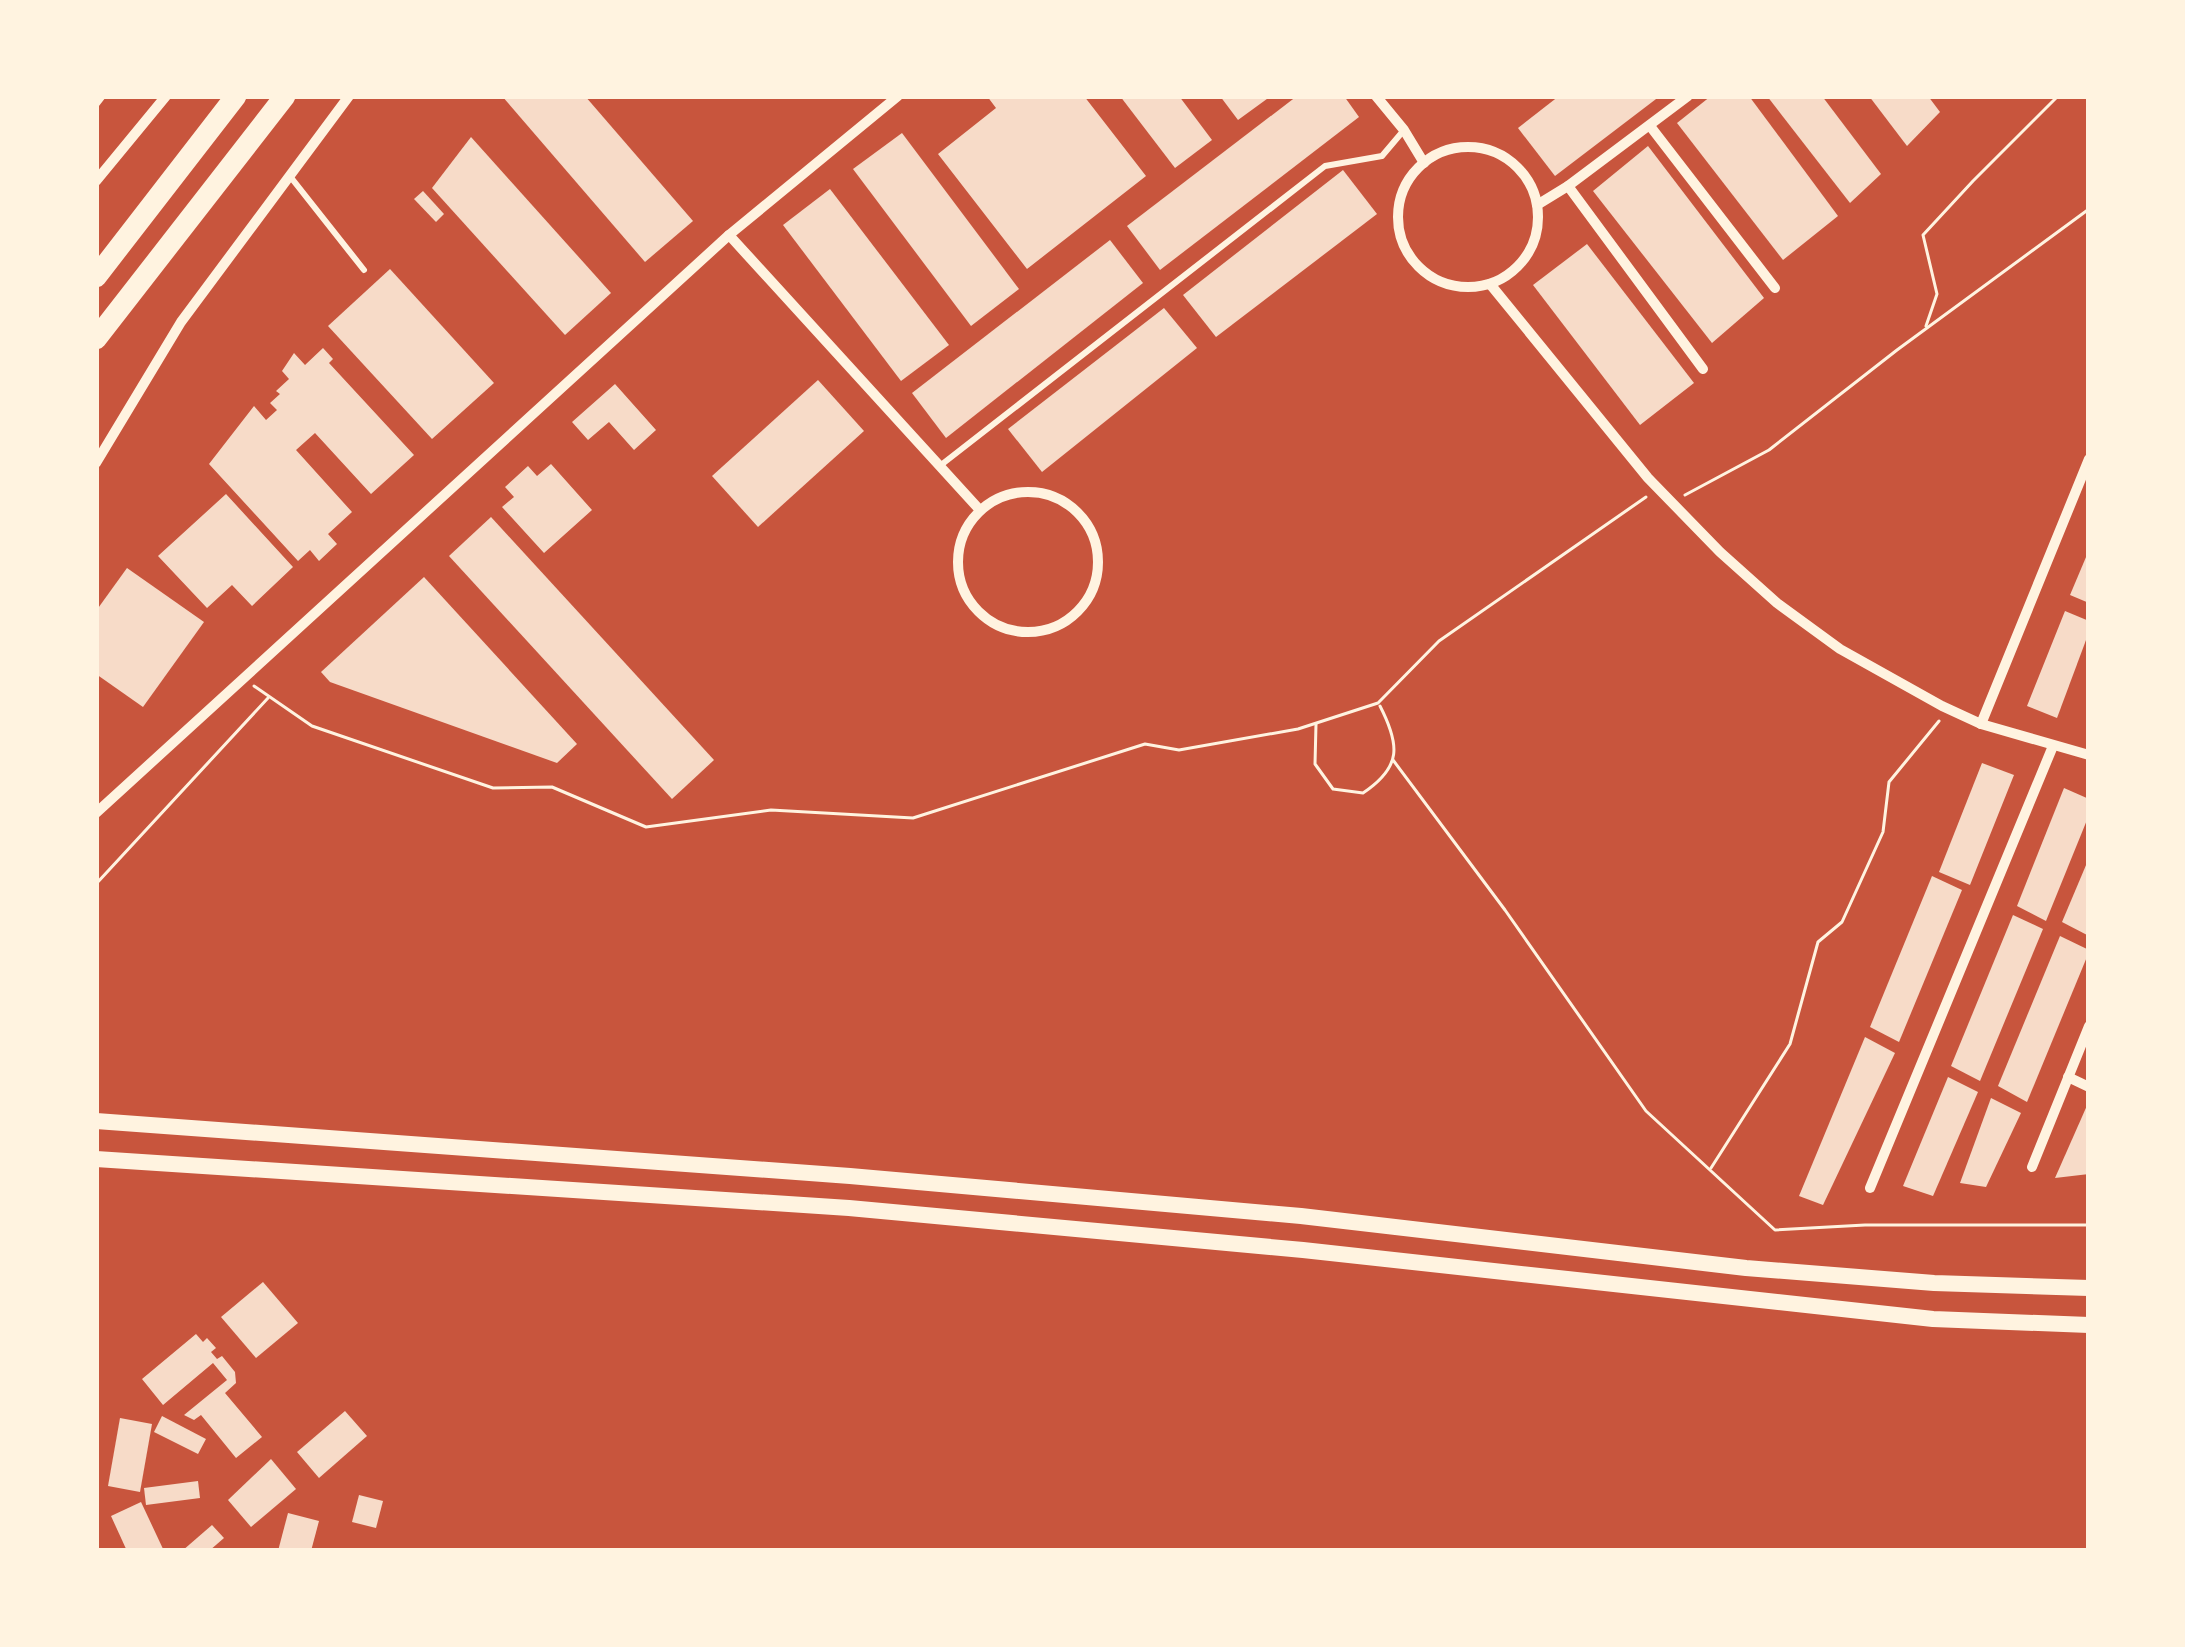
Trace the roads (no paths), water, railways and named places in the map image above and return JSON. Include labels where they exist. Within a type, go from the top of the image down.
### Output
[{"type":"highway","points":[[96,277],[236,96]]},
{"type":"highway","points":[[96,340],[285,96]]},
{"type":"main road","points":[[96,1121],[850,1176],[1300,1216],[1746,1268],[1934,1283],[2089,1288]]},
{"type":"main road","points":[[96,1159],[849,1208],[1303,1250],[1933,1319],[2089,1325]]},
{"type":"street","points":[[96,182],[166,96]]},
{"type":"street","points":[[96,463],[181,322],[349,96]]},
{"type":"street","points":[[96,813],[729,235],[898,96]]},
{"type":"street","points":[[1376,96],[1424,163]]},
{"type":"street","points":[[1537,205],[1688,96]]},
{"type":"street","points":[[1650,126],[1775,288]]},
{"type":"street","points":[[1462,147],[1482,148],[1518,168],[1537,205],[1533,244],[1522,261],[1490,284],[1469,287],[1448,284],[1413,260],[1402,241],[1398,220],[1400,198],[1409,179],[1441,152],[1462,147]]},
{"type":"street","points":[[1568,186],[1702,369]]},
{"type":"street","points":[[729,235],[979,509]]},
{"type":"street","points":[[1490,284],[1658,489],[1777,603],[1840,649],[1949,710],[2089,755]]},
{"type":"street","points":[[1981,724],[2089,459]]},
{"type":"street","points":[[1038,491],[1068,502],[1090,526],[1099,557],[1094,588],[1076,615],[1048,630],[1017,632],[987,620],[965,597],[956,567],[961,535],[979,509],[1006,493],[1038,491]]},
{"type":"street","points":[[1870,1188],[2053,746]]},
{"type":"street","points":[[2032,1167],[2089,1026]]},
{"type":"street","points":[[2068,1077],[2089,1087]]},
{"type":"lane","points":[[96,105],[103,96]]},
{"type":"lane","points":[[940,465],[1325,166],[1382,157],[1404,130]]},
{"type":"lane","points":[[289,176],[364,270]]}]
